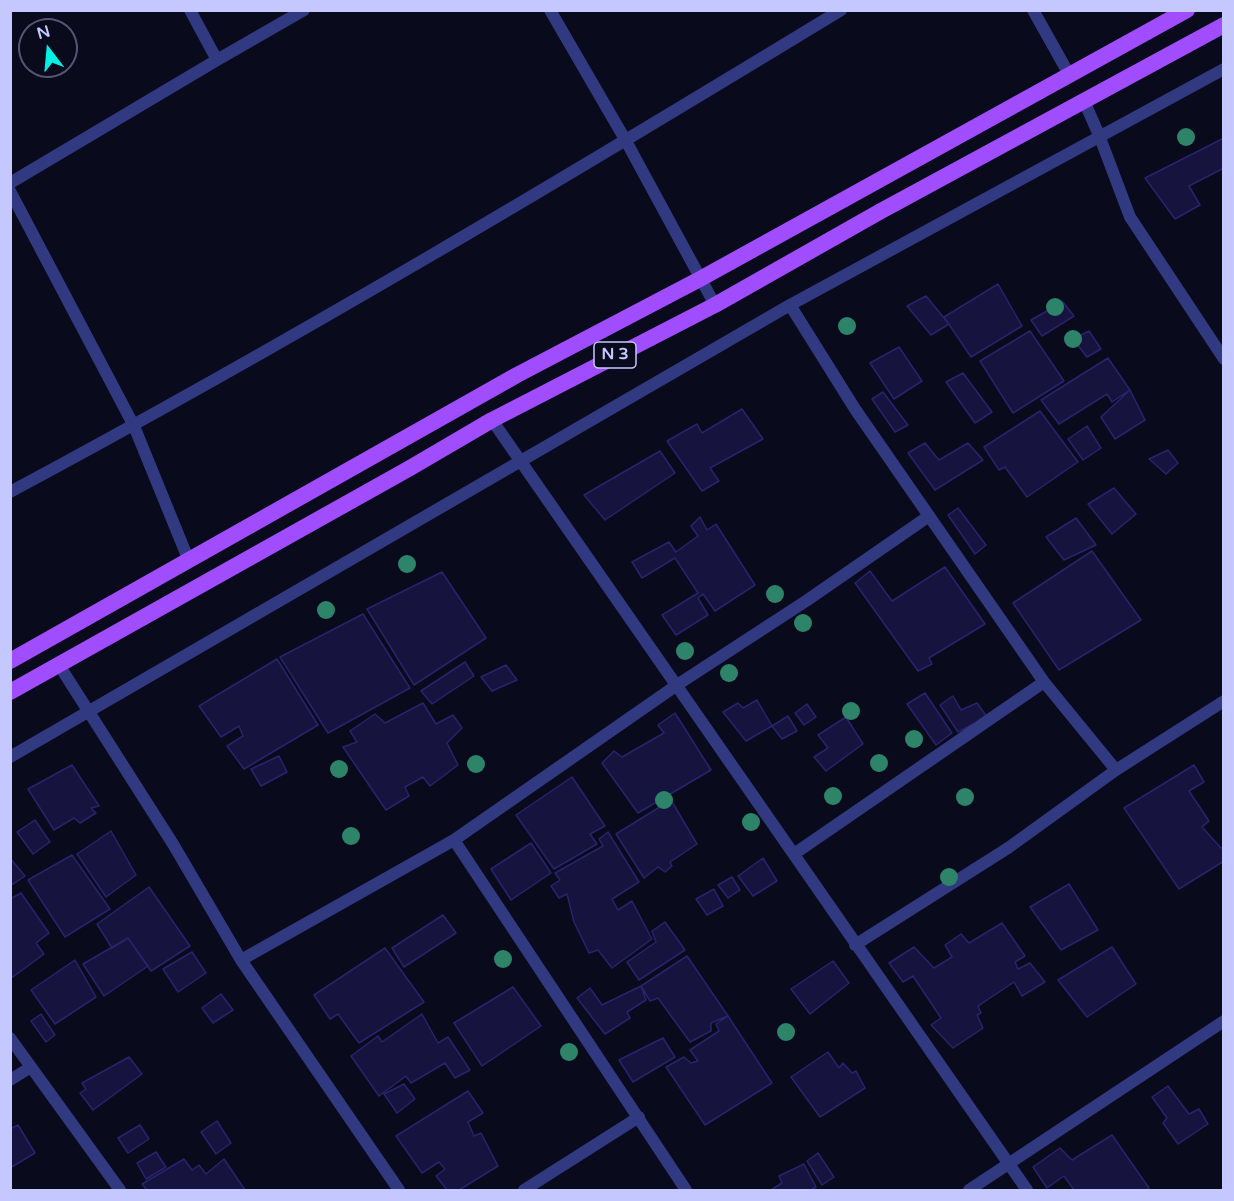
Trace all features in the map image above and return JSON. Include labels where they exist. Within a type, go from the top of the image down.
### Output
[{"type":"main road","name":"N 3","points":[[10,661],[517,375],[700,279],[1187,10]]},
{"type":"main road","name":"N 3","points":[[10,692],[492,420],[715,305],[1224,25]]},
{"type":"street","points":[[190,10],[217,60]]},
{"type":"street","points":[[10,183],[304,10]]},
{"type":"street","points":[[550,10],[626,141],[715,305]]},
{"type":"street","points":[[10,492],[134,426],[626,141],[841,10]]},
{"type":"street","points":[[1034,10],[1070,76]]},
{"type":"street","points":[[10,757],[790,305],[1224,69]]},
{"type":"street","points":[[1084,101],[1130,217],[1224,359]]},
{"type":"street","points":[[10,191],[134,426],[189,561]]},
{"type":"street","points":[[790,305],[855,410],[1044,682],[1116,770]]},
{"type":"street","points":[[492,420],[1027,1191]]},
{"type":"street","points":[[241,960],[454,840],[677,685],[806,601],[929,516]]},
{"type":"street","points":[[59,665],[173,844],[241,960],[399,1191]]},
{"type":"street","points":[[794,854],[1044,682]]},
{"type":"street","points":[[855,945],[1008,848],[1116,770],[1224,701]]},
{"type":"street","points":[[454,840],[686,1191]]},
{"type":"street","points":[[969,1191],[1224,1021]]},
{"type":"street","points":[[10,1038],[120,1191]]},
{"type":"street","points":[[10,1080],[31,1067]]},
{"type":"street","points":[[524,1191],[639,1117]]},
{"type":"building","points":[[1224,138],[1224,168],[1189,186],[1200,205],[1175,219],[1145,178]]},
{"type":"building","points":[[998,284],[1022,326],[971,357],[944,317]]},
{"type":"building","points":[[926,296],[949,324],[931,335],[907,306]]},
{"type":"building","points":[[1063,302],[1074,316],[1042,336],[1031,320]]},
{"type":"building","points":[[1030,331],[1064,381],[1013,413],[980,361]]},
{"type":"building","points":[[1089,331],[1101,349],[1087,357],[1073,339]]},
{"type":"building","points":[[899,347],[922,381],[894,399],[870,363]]},
{"type":"building","points":[[1108,358],[1130,390],[1112,402],[1107,394],[1059,424],[1041,400]]},
{"type":"building","points":[[963,373],[992,412],[975,423],[946,382]]},
{"type":"building","points":[[1130,390],[1145,420],[1115,439],[1101,417]]},
{"type":"building","points":[[883,392],[908,425],[895,432],[872,399]]},
{"type":"building","points":[[742,409],[763,439],[710,468],[719,481],[702,491],[667,441],[697,424],[702,433]]},
{"type":"building","points":[[1040,411],[1078,462],[1027,497],[1005,467],[999,470],[984,447]]},
{"type":"building","points":[[1087,426],[1101,448],[1083,460],[1068,439]]},
{"type":"building","points":[[925,443],[939,460],[968,443],[983,460],[935,490],[908,453]]},
{"type":"building","points":[[1168,450],[1178,463],[1166,474],[1149,459]]},
{"type":"building","points":[[660,451],[675,473],[605,520],[584,495]]},
{"type":"building","points":[[1114,488],[1136,514],[1112,534],[1088,504]]},
{"type":"building","points":[[958,508],[986,545],[975,554],[948,515]]},
{"type":"building","points":[[700,517],[707,530],[716,524],[755,585],[715,611],[703,594],[698,598],[708,615],[676,635],[662,615],[698,593],[675,558],[642,578],[632,562],[669,542],[676,552],[698,536],[691,526]]},
{"type":"building","points":[[1076,518],[1096,545],[1064,560],[1046,537]]},
{"type":"building","points":[[1092,551],[1141,620],[1059,670],[1013,603]]},
{"type":"building","points":[[945,567],[985,624],[929,658],[932,664],[918,671],[855,583],[870,571],[892,601]]},
{"type":"building","points":[[442,572],[486,638],[414,685],[367,609]]},
{"type":"building","points":[[363,614],[410,688],[328,733],[280,657]]},
{"type":"building","points":[[277,659],[318,725],[244,769],[227,746],[243,736],[239,726],[221,737],[199,706]]},
{"type":"building","points":[[465,662],[474,676],[432,704],[421,691]]},
{"type":"building","points":[[506,665],[517,680],[492,691],[481,677]]},
{"type":"building","points":[[925,693],[952,733],[936,745],[907,704]]},
{"type":"building","points":[[953,696],[961,710],[977,703],[987,717],[958,732],[940,705]]},
{"type":"building","points":[[757,700],[772,726],[746,741],[723,712],[738,703],[743,708]]},
{"type":"building","points":[[423,703],[436,724],[453,715],[462,728],[447,743],[458,765],[430,786],[423,777],[405,787],[409,796],[386,810],[343,747],[357,742],[350,731],[375,714],[385,723]]},
{"type":"building","points":[[807,704],[816,717],[804,725],[795,713]]},
{"type":"building","points":[[675,713],[711,770],[638,813],[602,763],[614,751],[622,757],[664,733],[658,725]]},
{"type":"building","points":[[788,716],[797,731],[782,739],[772,726]]},
{"type":"building","points":[[846,717],[863,744],[826,771],[814,757],[828,748],[818,735]]},
{"type":"building","points":[[279,756],[287,772],[261,786],[251,769]]},
{"type":"building","points":[[72,765],[99,806],[91,808],[96,813],[80,823],[74,818],[54,830],[28,789]]},
{"type":"building","points":[[1194,765],[1204,782],[1189,791],[1209,821],[1202,827],[1221,848],[1224,847],[1224,861],[1179,889],[1124,808]]},
{"type":"building","points":[[572,777],[605,826],[590,834],[597,844],[554,869],[516,815]]},
{"type":"building","points":[[671,800],[697,844],[670,862],[672,866],[665,872],[658,867],[644,878],[616,834]]},
{"type":"building","points":[[35,820],[50,842],[33,854],[17,832]]},
{"type":"building","points":[[111,831],[136,875],[106,897],[77,854]]},
{"type":"building","points":[[608,832],[639,882],[612,899],[618,910],[632,901],[652,939],[612,968],[598,950],[589,953],[574,922],[567,894],[559,898],[551,886],[560,880],[555,873],[603,846],[599,839]]},
{"type":"building","points":[[531,843],[551,873],[511,900],[491,869]]},
{"type":"building","points":[[72,855],[110,909],[65,937],[28,880]]},
{"type":"building","points":[[10,858],[25,876],[10,886]]},
{"type":"building","points":[[763,858],[777,881],[753,896],[738,876]]},
{"type":"building","points":[[732,877],[740,890],[728,898],[718,885]]},
{"type":"building","points":[[1069,884],[1098,930],[1061,950],[1030,907]]},
{"type":"building","points":[[149,887],[190,946],[151,971],[128,938],[112,948],[97,924]]},
{"type":"building","points":[[714,889],[723,906],[707,915],[696,899]]},
{"type":"building","points":[[21,893],[49,933],[36,943],[44,954],[10,979],[10,899]]},
{"type":"building","points":[[443,915],[456,933],[404,967],[392,948]]},
{"type":"building","points":[[665,922],[685,950],[639,980],[627,962],[656,942],[652,931]]},
{"type":"building","points":[[1002,923],[1025,956],[1015,962],[1018,969],[1030,963],[1045,982],[1022,996],[1014,982],[978,1006],[981,1013],[977,1015],[983,1028],[953,1048],[931,1025],[941,1018],[913,976],[903,982],[889,963],[914,947],[934,968],[952,957],[945,945],[961,934],[969,943]]},
{"type":"building","points":[[128,938],[148,966],[104,996],[83,964]]},
{"type":"building","points":[[1112,947],[1136,984],[1087,1017],[1058,980]]},
{"type":"building","points":[[385,948],[424,1002],[359,1043],[338,1014],[330,1019],[314,995]]},
{"type":"building","points":[[192,952],[206,973],[178,992],[163,969]]},
{"type":"building","points":[[687,956],[728,1016],[711,1023],[711,1031],[690,1042],[658,998],[650,1001],[641,986]]},
{"type":"building","points":[[75,960],[96,997],[55,1024],[31,990]]},
{"type":"building","points":[[833,961],[849,983],[810,1014],[791,989]]},
{"type":"building","points":[[641,986],[646,1000],[627,1012],[630,1018],[605,1034],[577,998],[590,988],[602,1005]]},
{"type":"building","points":[[513,987],[541,1026],[482,1066],[454,1023]]},
{"type":"building","points":[[221,994],[233,1010],[213,1023],[202,1008]]},
{"type":"building","points":[[41,1014],[55,1035],[46,1042],[31,1021]]},
{"type":"building","points":[[422,1014],[438,1043],[448,1037],[470,1070],[455,1078],[445,1063],[411,1083],[406,1076],[379,1096],[351,1056],[378,1036],[382,1042]]},
{"type":"building","points":[[728,1016],[772,1083],[705,1125],[666,1067],[684,1057],[691,1063],[698,1061],[690,1050],[719,1031],[716,1024]]},
{"type":"building","points":[[663,1038],[675,1057],[633,1082],[619,1060]]},
{"type":"building","points":[[828,1052],[839,1068],[843,1063],[852,1073],[856,1071],[865,1088],[820,1117],[791,1077]]},
{"type":"building","points":[[129,1057],[142,1074],[93,1110],[80,1093],[86,1089],[82,1083]]},
{"type":"building","points":[[404,1084],[415,1099],[397,1113],[384,1094]]},
{"type":"building","points":[[1168,1086],[1189,1114],[1199,1109],[1208,1124],[1178,1144],[1163,1123],[1167,1118],[1152,1097]]},
{"type":"building","points":[[468,1091],[483,1113],[468,1122],[474,1136],[481,1133],[498,1166],[459,1190],[447,1190],[436,1176],[445,1169],[439,1162],[422,1173],[396,1136]]},
{"type":"building","points":[[217,1121],[231,1143],[216,1154],[201,1132]]},
{"type":"building","points":[[18,1125],[35,1153],[10,1168],[10,1129]]},
{"type":"building","points":[[140,1125],[149,1139],[128,1153],[118,1138]]},
{"type":"building","points":[[1112,1135],[1149,1188],[1146,1190],[1074,1190],[1064,1176],[1047,1188],[1033,1167],[1060,1148],[1072,1160]]},
{"type":"building","points":[[156,1152],[166,1167],[146,1179],[137,1163]]},
{"type":"building","points":[[818,1153],[834,1177],[822,1185],[807,1161]]},
{"type":"building","points":[[184,1159],[192,1170],[199,1165],[206,1174],[224,1159],[245,1190],[147,1190],[142,1184]]},
{"type":"building","points":[[804,1164],[816,1187],[811,1190],[771,1190],[782,1183],[779,1176]]}]
